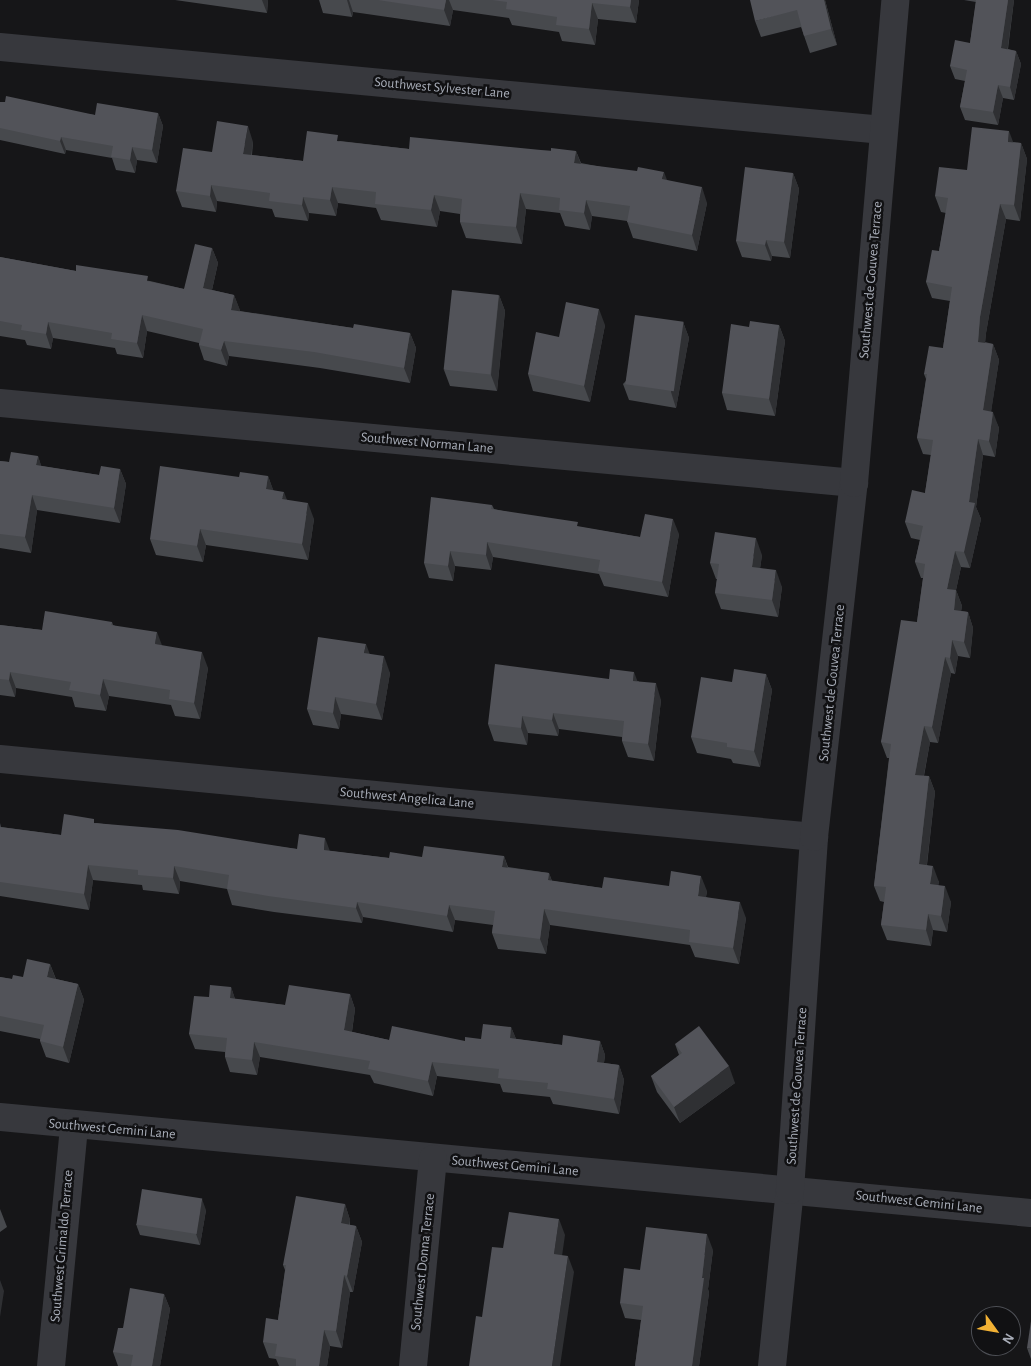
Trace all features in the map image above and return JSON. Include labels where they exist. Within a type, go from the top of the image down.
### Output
[{"type":"street","name":"Southwest de Gouvea Terrace","points":[[772,1366],[790,1190],[814,837],[854,483],[895,0]]},
{"type":"street","name":"Southwest Sylvester Lane","points":[[0,47],[883,130]]},
{"type":"street","name":"Southwest Norman Lane","points":[[0,403],[854,483]]},
{"type":"street","name":"Southwest Angelica Lane","points":[[0,759],[814,837]]},
{"type":"street","name":"Southwest Gemini Lane","points":[[0,1117],[1031,1214]]},
{"type":"street","name":"Southwest Grimaldo Terrace","points":[[51,1366],[74,1125]]},
{"type":"street","name":"Southwest Donna Terrace","points":[[413,1366],[433,1159]]},
{"type":"building","points":[[378,0],[446,0],[444,10]]},
{"type":"building","points":[[492,0],[631,0],[630,7],[592,3],[589,29],[556,25],[557,17],[506,9],[507,2]]},
{"type":"building","points":[[750,0],[824,0],[831,29],[804,36],[797,10],[755,21]]},
{"type":"building","points":[[976,0],[1008,0],[1001,48],[1016,51],[1010,87],[998,85],[993,112],[960,107],[967,70],[950,66],[955,40],[970,43]]},
{"type":"building","points":[[6,96],[95,115],[97,103],[158,113],[152,150],[132,147],[130,160],[111,157],[113,146],[61,137],[60,141],[0,128],[0,102],[5,102]]},
{"type":"building","points":[[217,121],[248,126],[243,154],[303,161],[307,131],[338,135],[337,141],[409,149],[410,137],[551,151],[551,148],[576,151],[574,163],[637,171],[638,167],[664,172],[662,179],[702,187],[692,235],[627,222],[630,206],[586,200],[584,213],[559,210],[560,198],[520,193],[516,227],[460,222],[462,199],[434,195],[431,210],[375,204],[376,192],[332,187],[330,200],[303,197],[302,205],[269,201],[270,193],[211,185],[210,196],[176,191],[183,148],[212,152]]},
{"type":"building","points":[[972,127],[1009,131],[1008,142],[1021,143],[1014,205],[1000,204],[980,317],[978,342],[993,344],[983,410],[993,412],[989,441],[978,439],[969,502],[975,503],[964,552],[955,551],[947,589],[956,590],[954,610],[968,612],[964,642],[952,640],[950,658],[945,657],[932,727],[924,726],[915,775],[929,776],[919,864],[933,866],[930,884],[945,886],[941,916],[928,914],[926,930],[881,925],[886,887],[874,886],[891,744],[881,742],[901,620],[917,622],[925,564],[915,562],[923,526],[905,522],[912,490],[925,493],[933,440],[917,438],[927,374],[924,374],[929,346],[943,348],[952,287],[926,282],[932,250],[939,251],[948,198],[935,196],[939,167],[967,170]]},
{"type":"building","points":[[745,167],[793,173],[784,242],[766,240],[765,245],[736,241]]},
{"type":"building","points":[[195,244],[212,248],[203,288],[234,295],[231,310],[353,328],[354,324],[410,333],[404,368],[314,352],[224,341],[221,350],[199,345],[203,329],[142,315],[137,343],[111,339],[112,333],[48,322],[46,334],[21,330],[22,325],[0,321],[0,257],[76,271],[76,265],[148,276],[147,281],[184,289]]},
{"type":"building","points":[[452,290],[499,295],[490,374],[444,370]]},
{"type":"building","points":[[566,302],[599,309],[584,386],[528,374],[536,332],[559,337]]},
{"type":"building","points":[[635,315],[684,322],[674,391],[625,384]]},
{"type":"building","points":[[750,321],[779,325],[769,399],[722,393],[731,324],[749,327]]},
{"type":"building","points":[[11,452],[38,456],[36,465],[99,475],[101,466],[120,469],[114,508],[32,495],[25,537],[0,534],[0,461],[9,462]]},
{"type":"building","points":[[160,466],[239,477],[240,472],[268,476],[266,489],[284,492],[282,499],[308,503],[302,544],[200,529],[197,546],[150,539]]},
{"type":"building","points":[[431,497],[492,505],[491,509],[578,522],[577,526],[640,537],[645,514],[673,519],[662,582],[598,571],[600,560],[487,542],[486,555],[450,551],[448,566],[424,563]]},
{"type":"building","points":[[715,532],[756,538],[752,567],[776,570],[772,600],[715,593],[719,564],[710,563]]},
{"type":"building","points":[[45,611],[112,622],[111,625],[157,632],[155,644],[202,652],[194,703],[169,699],[170,690],[103,679],[100,695],[69,690],[71,682],[10,672],[9,680],[0,679],[0,625],[42,630]]},
{"type":"building","points":[[318,637],[366,644],[364,653],[384,656],[376,704],[335,697],[333,713],[307,709]]},
{"type":"building","points":[[495,664],[609,679],[610,669],[634,672],[633,681],[656,683],[648,744],[622,741],[624,721],[553,713],[552,720],[522,716],[521,728],[488,724]]},
{"type":"building","points":[[734,669],[766,674],[754,751],[727,747],[727,743],[691,737],[701,677],[732,682]]},
{"type":"building","points":[[64,814],[94,819],[94,823],[178,830],[297,849],[299,834],[325,838],[324,850],[389,858],[390,852],[422,857],[424,846],[504,856],[502,867],[549,873],[548,880],[602,888],[604,877],[669,886],[671,871],[701,876],[698,896],[740,902],[733,948],[689,942],[690,930],[544,909],[540,939],[492,933],[495,911],[449,905],[447,916],[357,902],[356,908],[268,896],[227,889],[229,875],[174,866],[173,878],[138,875],[138,870],[88,865],[84,894],[0,882],[0,827],[61,835]]},
{"type":"building","points":[[27,959],[50,964],[47,977],[78,984],[63,1047],[40,1041],[44,1025],[0,1016],[0,977],[12,979],[13,975],[23,977]]},
{"type":"building","points":[[210,985],[231,987],[230,998],[285,1005],[289,985],[350,994],[344,1030],[389,1040],[392,1026],[465,1041],[465,1037],[481,1039],[483,1024],[511,1027],[510,1038],[562,1045],[563,1035],[600,1041],[597,1062],[619,1065],[614,1099],[547,1089],[548,1083],[498,1078],[499,1069],[432,1062],[428,1081],[368,1069],[370,1061],[254,1042],[252,1060],[225,1057],[227,1038],[189,1034],[194,996],[209,997]]},
{"type":"building","points":[[699,1026],[729,1066],[674,1107],[651,1076],[682,1053],[675,1044]]},
{"type":"building","points":[[142,1189],[202,1199],[197,1234],[136,1225]]},
{"type":"building","points":[[296,1196],[345,1204],[341,1223],[356,1226],[347,1276],[344,1275],[336,1331],[324,1330],[319,1366],[296,1366],[296,1359],[275,1356],[277,1344],[263,1342],[266,1318],[278,1320],[286,1265],[283,1265]]},
{"type":"building","points":[[509,1212],[559,1219],[554,1254],[568,1256],[552,1366],[469,1366],[476,1316],[482,1317],[492,1247],[503,1248]]},
{"type":"building","points":[[646,1227],[707,1234],[702,1278],[704,1278],[692,1366],[635,1366],[643,1306],[620,1303],[624,1268],[640,1270]]},
{"type":"building","points":[[130,1288],[164,1294],[152,1366],[131,1366],[133,1355],[113,1352],[118,1328],[123,1328]]},
{"type":"building","points":[[1031,1321],[1031,1349],[1027,1348]]}]
